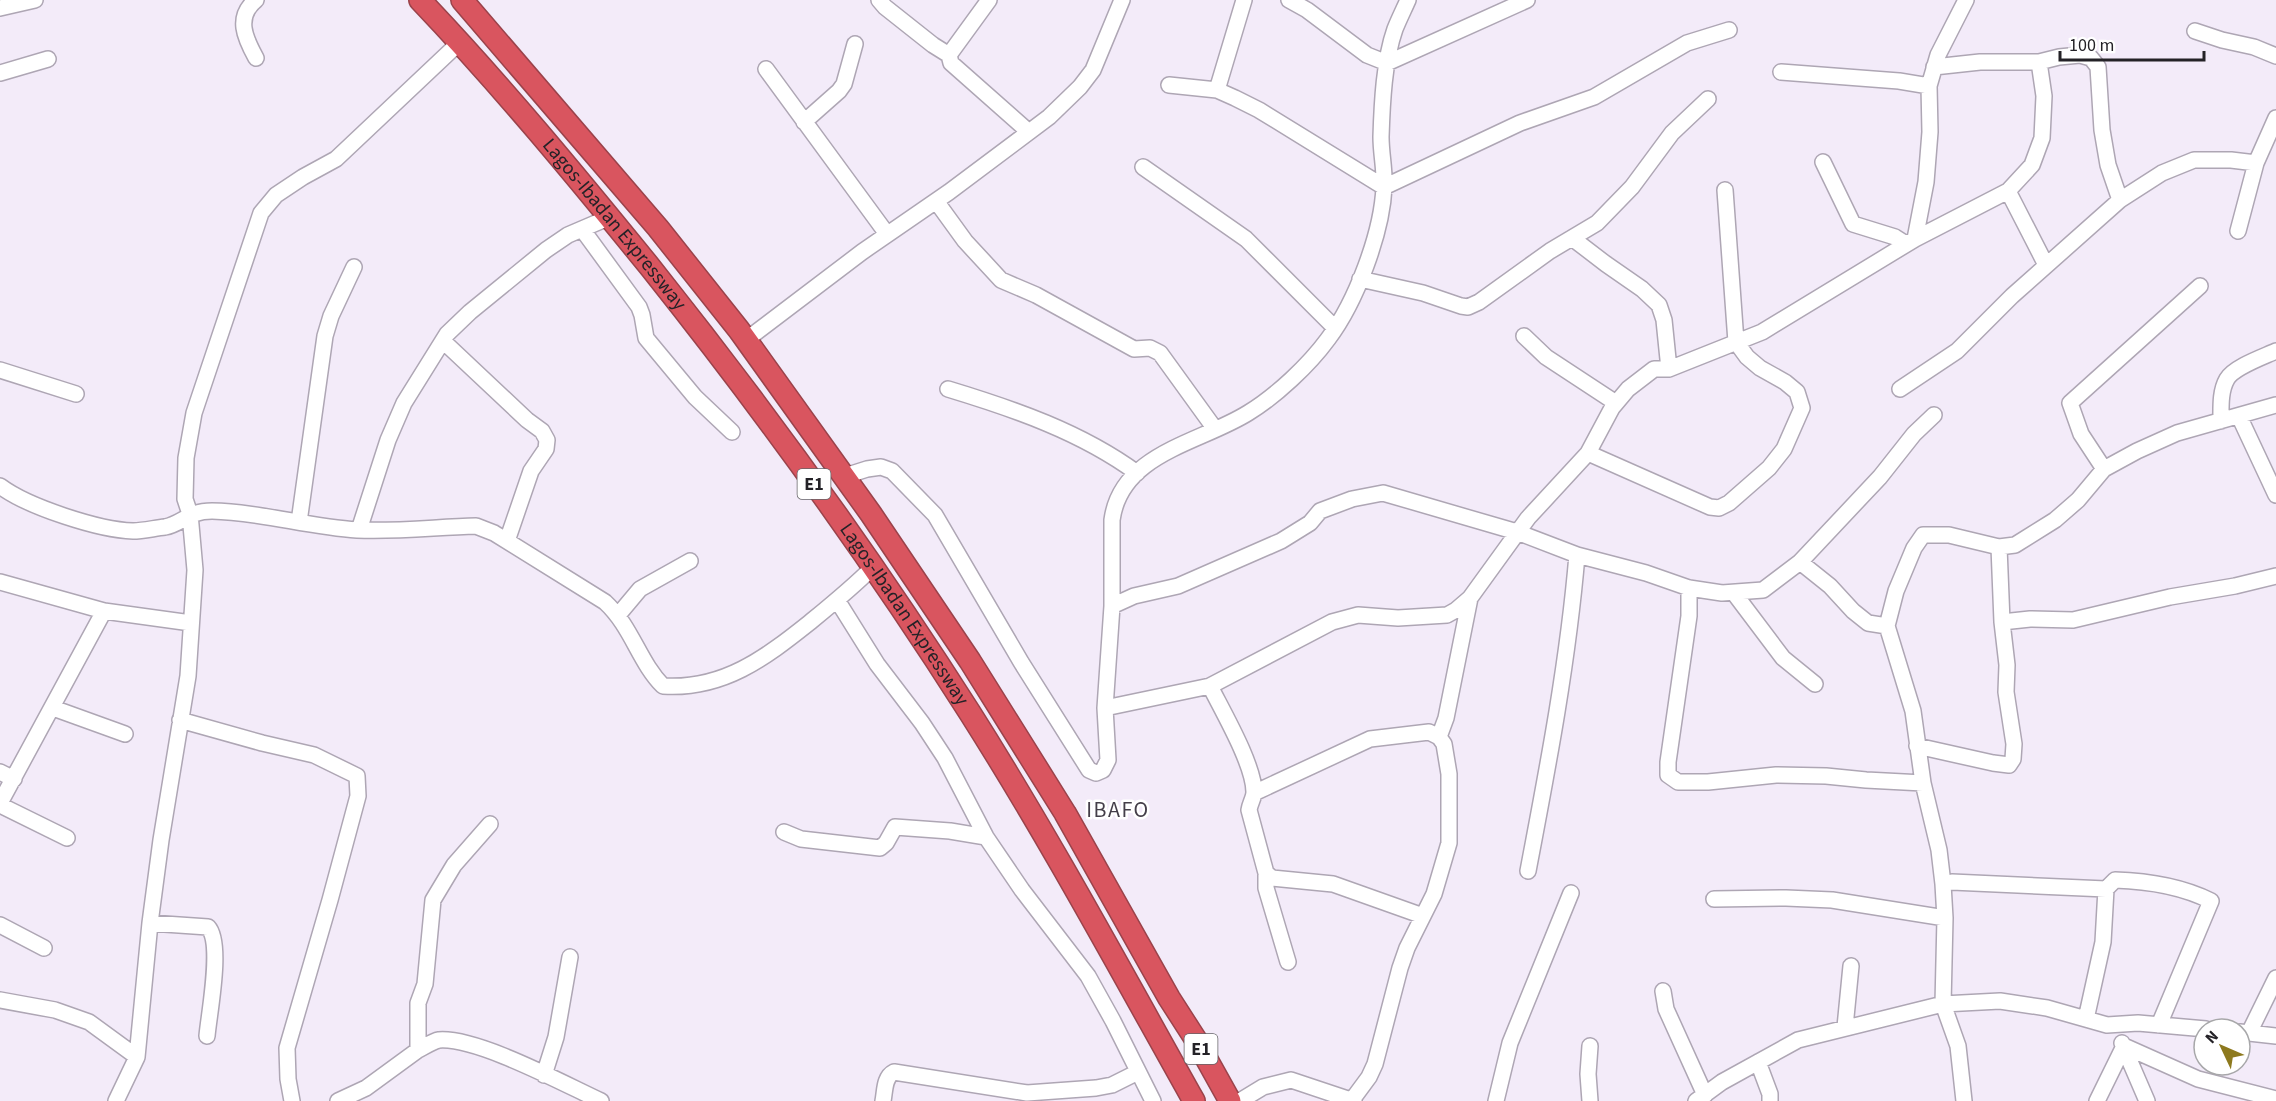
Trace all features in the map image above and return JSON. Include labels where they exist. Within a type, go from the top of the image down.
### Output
[{"type":"highway","name":"Lagos-Ibadan Expressway","points":[[420,0],[546,140],[610,218],[745,390],[872,568],[1008,774],[1194,1101]]},
{"type":"highway","name":"Lagos-Ibadan Expressway","points":[[462,0],[658,228],[746,340],[845,476],[963,651],[1065,813],[1230,1101]]},
{"type":"street","points":[[0,8],[35,0]]},
{"type":"street","points":[[256,0],[246,11],[244,25],[246,39],[256,58]]},
{"type":"street","points":[[879,0],[933,45],[949,55],[951,63],[957,69],[1029,132]]},
{"type":"street","points":[[949,55],[989,0]]},
{"type":"street","points":[[746,340],[1049,117],[1080,87],[1093,70],[1122,0]]},
{"type":"street","points":[[1217,90],[1244,0]]},
{"type":"street","points":[[1289,0],[1307,10],[1367,55],[1387,63],[1527,0]]},
{"type":"street","points":[[845,476],[881,467],[892,471],[935,515],[1021,662],[1089,770],[1096,772],[1103,770],[1108,760],[1105,708],[1112,606],[1114,507],[1120,492],[1137,473],[1166,451],[1249,412],[1276,392],[1329,339],[1360,279],[1377,235],[1384,187],[1381,138],[1387,63],[1395,30],[1408,0]]},
{"type":"street","points":[[1910,241],[1926,182],[1930,132],[1929,86],[1948,32],[1966,0]]},
{"type":"street","points":[[1384,187],[1520,123],[1594,97],[1687,43],[1729,30]]},
{"type":"street","points":[[2195,31],[2254,47],[2276,56]]},
{"type":"street","points":[[122,1099],[137,1058],[150,923],[188,676],[195,570],[190,514],[185,499],[186,458],[194,413],[261,213],[276,195],[336,159],[460,42]]},
{"type":"street","points":[[804,122],[844,84],[855,44]]},
{"type":"street","points":[[1934,67],[1980,62],[2039,62],[2080,55],[2091,58],[2098,67],[2102,130],[2108,165],[2120,200]]},
{"type":"street","points":[[0,73],[48,59]]},
{"type":"street","points":[[1105,708],[1210,686],[1332,622],[1358,615],[1398,618],[1447,615],[1470,598],[1517,532],[1588,453],[1616,403],[1628,389],[1654,369],[1669,369],[1762,332],[1910,241],[2008,191],[2032,165],[2042,138],[2044,96],[2039,62]]},
{"type":"street","points":[[766,69],[887,234]]},
{"type":"street","points":[[1781,72],[1899,81],[1929,86]]},
{"type":"street","points":[[1169,85],[1217,90],[1259,110],[1384,187]]},
{"type":"street","points":[[1360,279],[1389,284],[1468,307],[1479,302],[1550,251],[1597,223],[1617,204],[1672,133],[1708,99]]},
{"type":"street","points":[[2238,231],[2256,163],[2276,117]]},
{"type":"street","points":[[1900,390],[1957,351],[2012,296],[2120,200],[2162,173],[2194,160],[2256,163]]},
{"type":"street","points":[[1823,162],[1853,224],[1910,241]]},
{"type":"street","points":[[1143,167],[1246,240],[1335,328]]},
{"type":"street","points":[[1588,453],[1710,507],[1719,508],[1730,503],[1769,468],[1784,450],[1802,408],[1800,399],[1797,392],[1785,382],[1760,368],[1747,357],[1736,342],[1725,190]]},
{"type":"street","points":[[2008,191],[2046,265]]},
{"type":"street","points":[[936,201],[965,241],[1001,280],[1036,295],[1134,349],[1150,348],[1160,353],[1215,429]]},
{"type":"street","points":[[359,530],[388,440],[404,403],[443,341],[470,312],[546,250],[568,235],[610,218]]},
{"type":"street","points":[[582,229],[639,307],[646,338],[695,397],[732,432]]},
{"type":"street","points":[[1572,238],[1642,289],[1659,305],[1664,320],[1669,369]]},
{"type":"street","points":[[299,522],[325,336],[331,316],[354,267]]},
{"type":"street","points":[[2104,469],[2081,434],[2070,403],[2200,286]]},
{"type":"street","points":[[1524,336],[1546,357],[1616,403]]},
{"type":"street","points":[[443,341],[527,420],[542,431],[547,440],[546,449],[527,480],[507,541]]},
{"type":"street","points":[[2222,421],[2221,397],[2227,378],[2250,363],[2276,352]]},
{"type":"street","points":[[0,370],[76,394]]},
{"type":"street","points":[[948,389],[1045,423],[1116,458],[1137,473]]},
{"type":"street","points":[[1964,1101],[1958,1046],[1943,1004],[1945,918],[1939,850],[1923,783],[1913,711],[1887,626],[1896,591],[1914,548],[1923,535],[1949,535],[2000,547],[2015,545],[2055,520],[2078,501],[2104,469],[2137,451],[2177,433],[2276,405]]},
{"type":"street","points":[[1112,606],[1134,596],[1178,586],[1281,541],[1310,524],[1320,511],[1352,499],[1383,493],[1517,532],[1577,555],[1646,573],[1689,588],[1722,593],[1763,590],[1800,562],[1880,477],[1914,434],[1934,415]]},
{"type":"street","points":[[2239,416],[2276,495]]},
{"type":"street","points":[[0,486],[40,506],[91,525],[134,531],[169,526],[190,514],[208,511],[243,513],[359,530],[476,526],[494,532],[597,596],[618,614],[652,675],[663,686],[677,687],[718,680],[755,664],[837,600],[872,568]]},
{"type":"street","points":[[1917,746],[1993,764],[2009,765],[2013,759],[2014,744],[2006,692],[2007,665],[2002,622],[2000,547]]},
{"type":"street","points":[[1528,871],[1561,691],[1577,555]]},
{"type":"street","points":[[618,614],[640,589],[690,561]]},
{"type":"street","points":[[1800,562],[1830,586],[1852,611],[1868,623],[1887,626]]},
{"type":"street","points":[[2002,622],[2030,619],[2073,620],[2170,597],[2235,586],[2276,576]]},
{"type":"street","points":[[0,582],[104,611],[190,623]]},
{"type":"street","points":[[1689,588],[1689,616],[1668,775],[1678,782],[1708,782],[1786,775],[1923,783]]},
{"type":"street","points":[[1734,592],[1783,658],[1815,684]]},
{"type":"street","points":[[1439,736],[1446,718],[1470,598]]},
{"type":"street","points":[[837,600],[877,664],[922,723],[945,758],[986,837],[1022,890],[1088,976],[1153,1101]]},
{"type":"street","points":[[67,838],[0,804],[104,611]]},
{"type":"street","points":[[1210,686],[1249,766],[1254,793],[1249,810],[1266,873],[1266,888],[1288,962]]},
{"type":"street","points":[[52,708],[124,734]]},
{"type":"street","points":[[180,720],[314,755],[357,776],[357,796],[287,1047],[288,1079],[292,1101]]},
{"type":"street","points":[[1240,1101],[1263,1087],[1291,1080],[1353,1100],[1375,1064],[1400,968],[1442,871],[1449,843],[1449,774],[1444,744],[1439,736],[1429,732],[1370,739],[1254,793]]},
{"type":"street","points":[[0,772],[14,779]]},
{"type":"street","points":[[418,1050],[418,1003],[425,984],[433,900],[454,865],[490,824]]},
{"type":"street","points":[[784,832],[801,839],[880,848],[886,843],[895,827],[950,831],[986,837]]},
{"type":"street","points":[[1266,873],[1272,878],[1334,884],[1423,916]]},
{"type":"street","points":[[2086,1019],[2103,942],[2106,889],[2115,880],[2139,880],[2189,891],[2211,901],[2159,1025]]},
{"type":"street","points":[[1943,884],[1952,882],[2106,889]]},
{"type":"street","points":[[1496,1101],[1510,1043],[1571,893]]},
{"type":"street","points":[[1714,899],[1832,900],[1945,918]]},
{"type":"street","points":[[150,923],[208,927],[213,932],[216,948],[207,1036]]},
{"type":"street","points":[[0,925],[44,948]]},
{"type":"street","points":[[543,1075],[555,1037],[570,957]]},
{"type":"street","points":[[1845,1027],[1851,966]]},
{"type":"street","points":[[2252,1020],[2276,978]]},
{"type":"street","points":[[1663,991],[1666,1009],[1700,1098],[1798,1040],[1943,1004],[1982,1001],[2022,1003],[2114,1026],[2138,1023],[2192,1028]]},
{"type":"street","points":[[0,1000],[55,1010],[89,1022],[137,1058]]},
{"type":"street","points":[[2114,1026],[2147,1101]]},
{"type":"street","points":[[2252,1033],[2276,1036]]},
{"type":"street","points":[[338,1101],[366,1088],[418,1050],[438,1040],[466,1042],[601,1101]]},
{"type":"street","points":[[1590,1046],[1588,1074],[1590,1101]]},
{"type":"street","points":[[2124,1046],[2198,1079],[2276,1099]]},
{"type":"street","points":[[2097,1101],[2124,1046]]},
{"type":"street","points":[[1758,1062],[1770,1101]]},
{"type":"street","points":[[883,1101],[886,1081],[889,1074],[894,1072],[1028,1093],[1104,1087],[1138,1072]]},
{"type":"district","name":"IBAFO","points":[[1118,810]]}]
